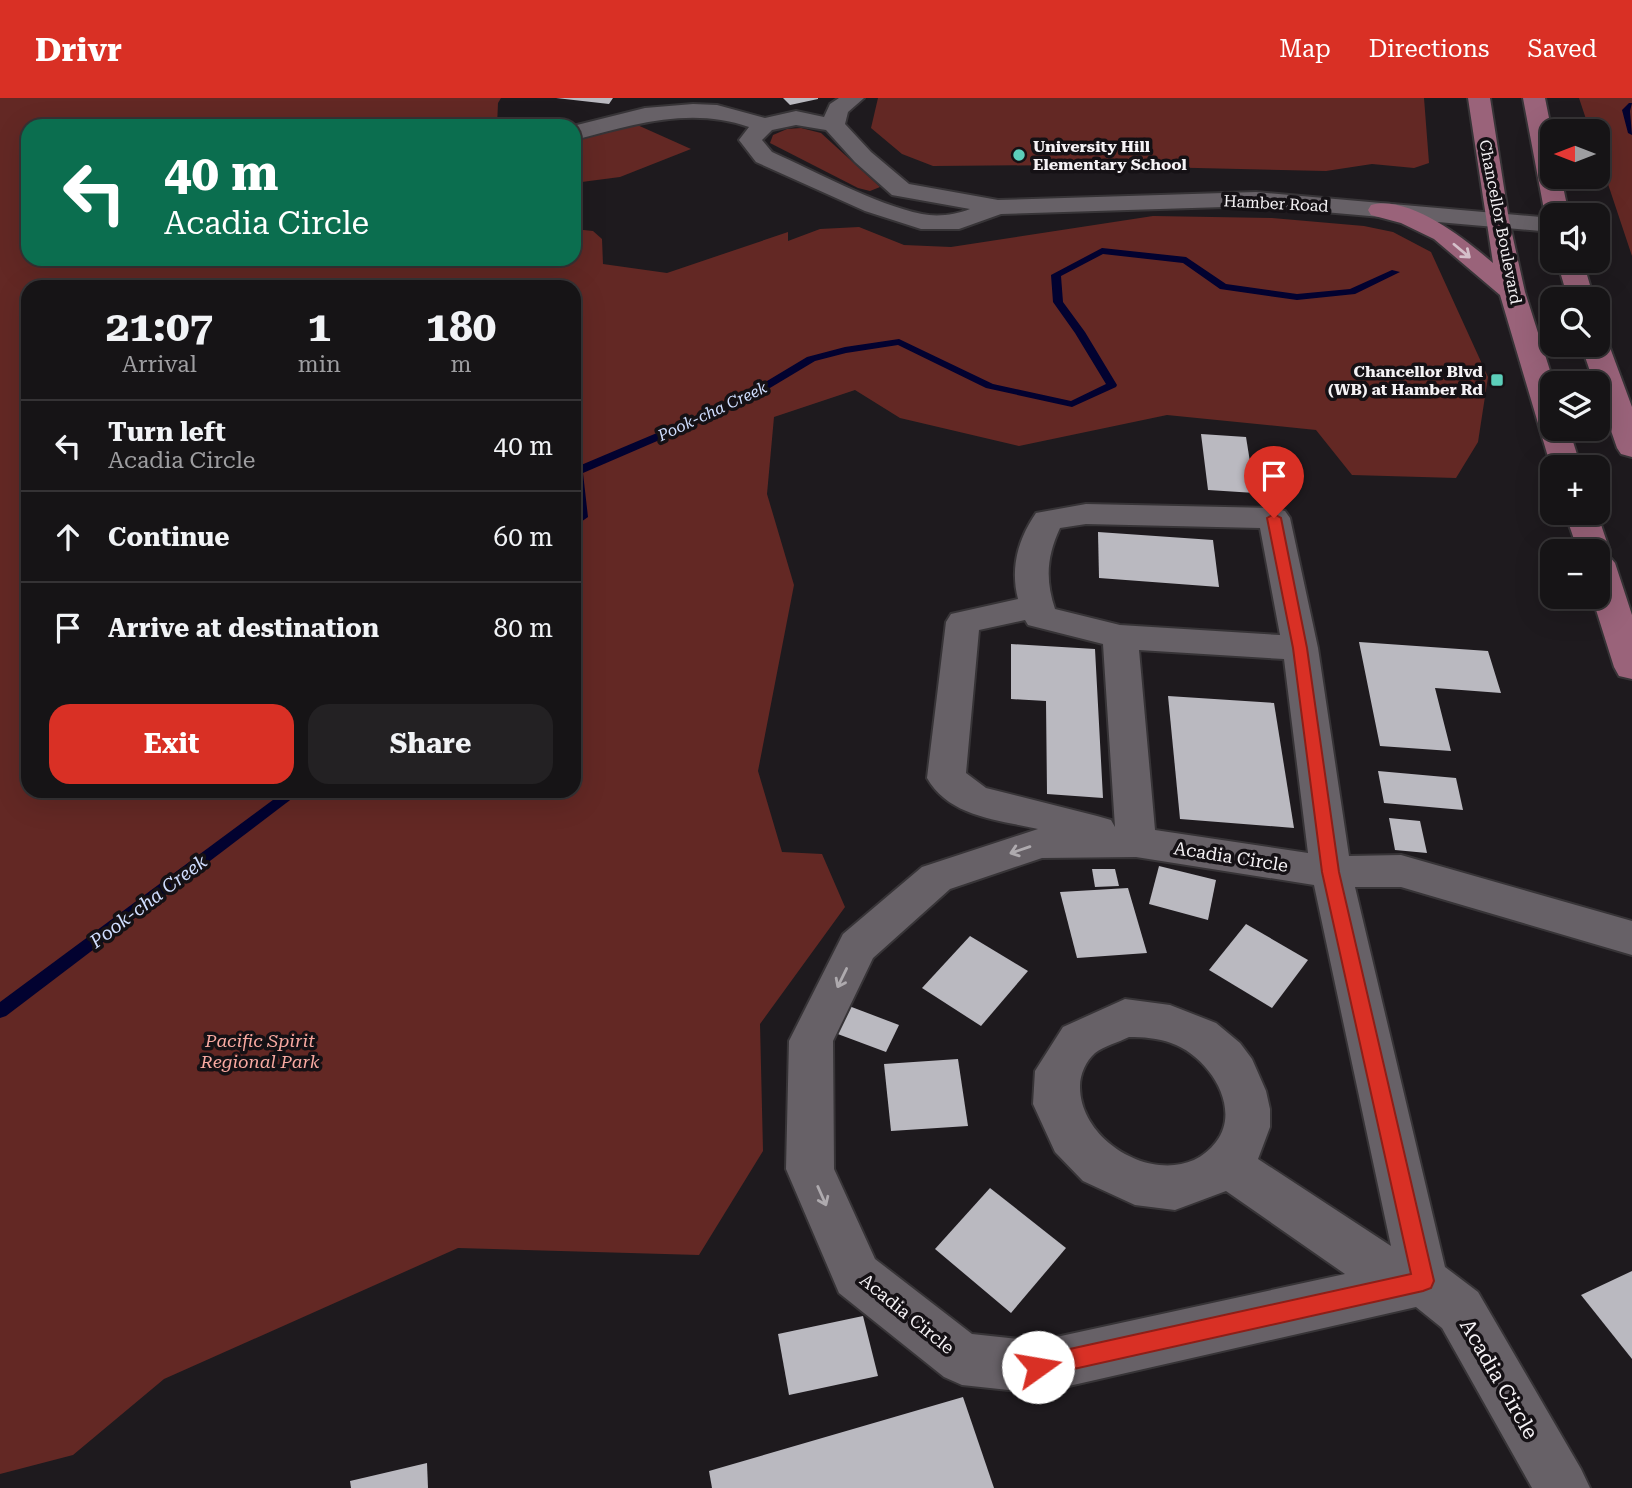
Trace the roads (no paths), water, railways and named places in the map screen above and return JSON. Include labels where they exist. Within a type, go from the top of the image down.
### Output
[{"type":"main road","name":"Chancellor Boulevard","points":[[1479,98],[1497,220],[1512,292],[1540,384]]},
{"type":"main road","points":[[1534,98],[1555,203]]},
{"type":"main road","points":[[1380,211],[1410,218],[1443,234],[1512,292]]},
{"type":"main road","points":[[1599,357],[1632,447]]},
{"type":"main road","points":[[1610,600],[1632,667]]},
{"type":"street","points":[[833,125],[838,109],[853,98]]},
{"type":"street","points":[[581,131],[639,113],[678,108],[728,111],[764,125],[796,118],[833,125],[863,157],[901,190],[874,206]]},
{"type":"street","name":"Hamber Road","points":[[764,125],[750,140],[764,158],[874,206],[921,222],[959,222],[998,207]]},
{"type":"street","name":"Hamber Road","points":[[901,190],[998,207],[1256,199],[1540,224]]},
{"type":"street","points":[[1300,648],[1120,637],[1040,617],[1030,589],[1032,553],[1047,520],[1086,514],[1274,518],[1300,648],[1331,872],[1423,1281]]},
{"type":"street","points":[[1036,607],[963,622],[946,778],[975,800],[1037,814],[1136,842],[1120,637]]},
{"type":"street","name":"Acadia Circle","points":[[1423,1281],[1038,1367],[962,1359],[858,1276],[810,1169],[811,1041],[858,946],[936,878],[1041,843],[1136,842],[1331,872],[1401,871],[1632,938]]},
{"type":"street","name":"Acadia Circle","points":[[1228,1165],[1374,1265],[1423,1281],[1460,1310],[1562,1488]]},
{"type":"waterway","name":"Pook-cha Creek","points":[[1632,105],[1626,110],[1632,133]]},
{"type":"waterway","name":"Pook-cha Creek","points":[[581,469],[739,402],[811,359],[845,350],[899,342],[990,386],[1072,404],[1112,385],[1058,302],[1056,275],[1102,251],[1186,260],[1223,287],[1297,297],[1352,292],[1395,272]]},
{"type":"waterway","name":"Pook-cha Creek","points":[[581,508],[581,518]]},
{"type":"waterway","name":"Pook-cha Creek","points":[[0,1011],[286,798]]},
{"type":"place","name":"University Hill Elementary School","points":[[1019,155]]},
{"type":"place","name":"Chancellor Blvd (WB) at Hamber Rd","points":[[1497,380]]},
{"type":"park label","name":"Pacific Spirit Regional Park","points":[[260,1051]]}]
